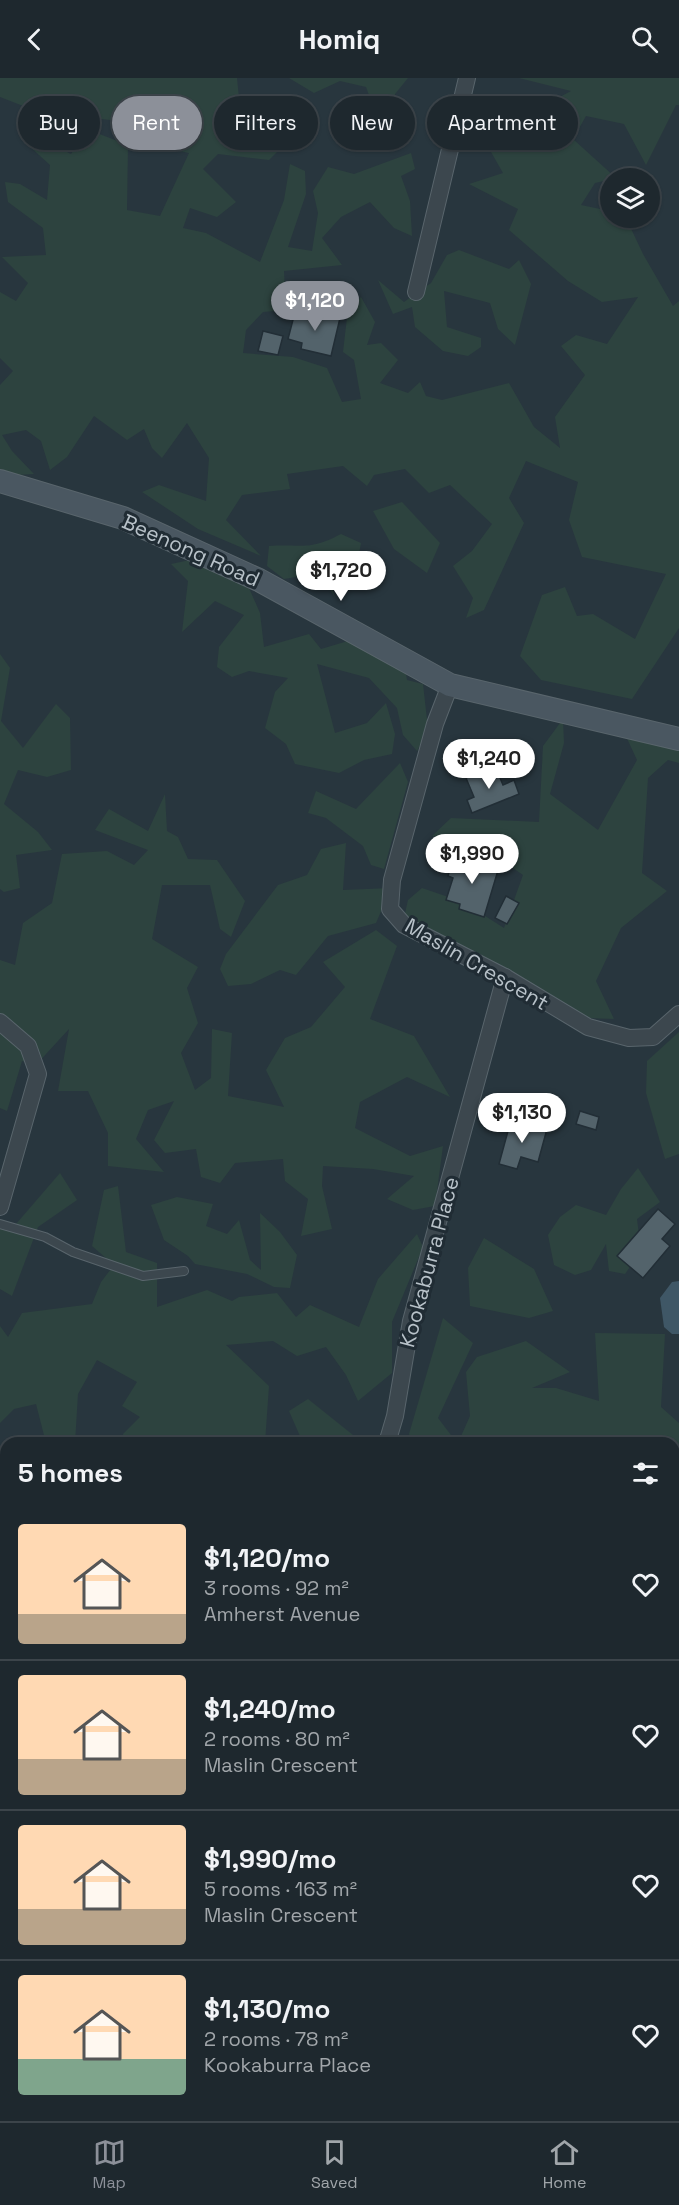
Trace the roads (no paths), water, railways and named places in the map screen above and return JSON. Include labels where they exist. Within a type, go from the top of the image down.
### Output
[{"type":"street","points":[[416,292],[467,78]]},
{"type":"street","name":"Beenong Road","points":[[0,481],[123,518],[259,580],[450,685],[679,739]]},
{"type":"street","name":"Maslin Crescent","points":[[450,685],[435,724],[395,869],[390,909],[404,925],[505,977],[574,1020],[629,1038],[654,1037],[679,1014]]},
{"type":"street","name":"Kookaburra Place","points":[[389,1437],[395,1416],[411,1321],[505,977]]},
{"type":"street","points":[[0,1022],[28,1046],[38,1074],[0,1207]]},
{"type":"lane","points":[[0,1224],[45,1237],[73,1252],[143,1276],[184,1271]]},
{"type":"water","points":[[679,1281],[679,1334],[672,1334],[664,1327],[660,1298],[672,1282]]}]
